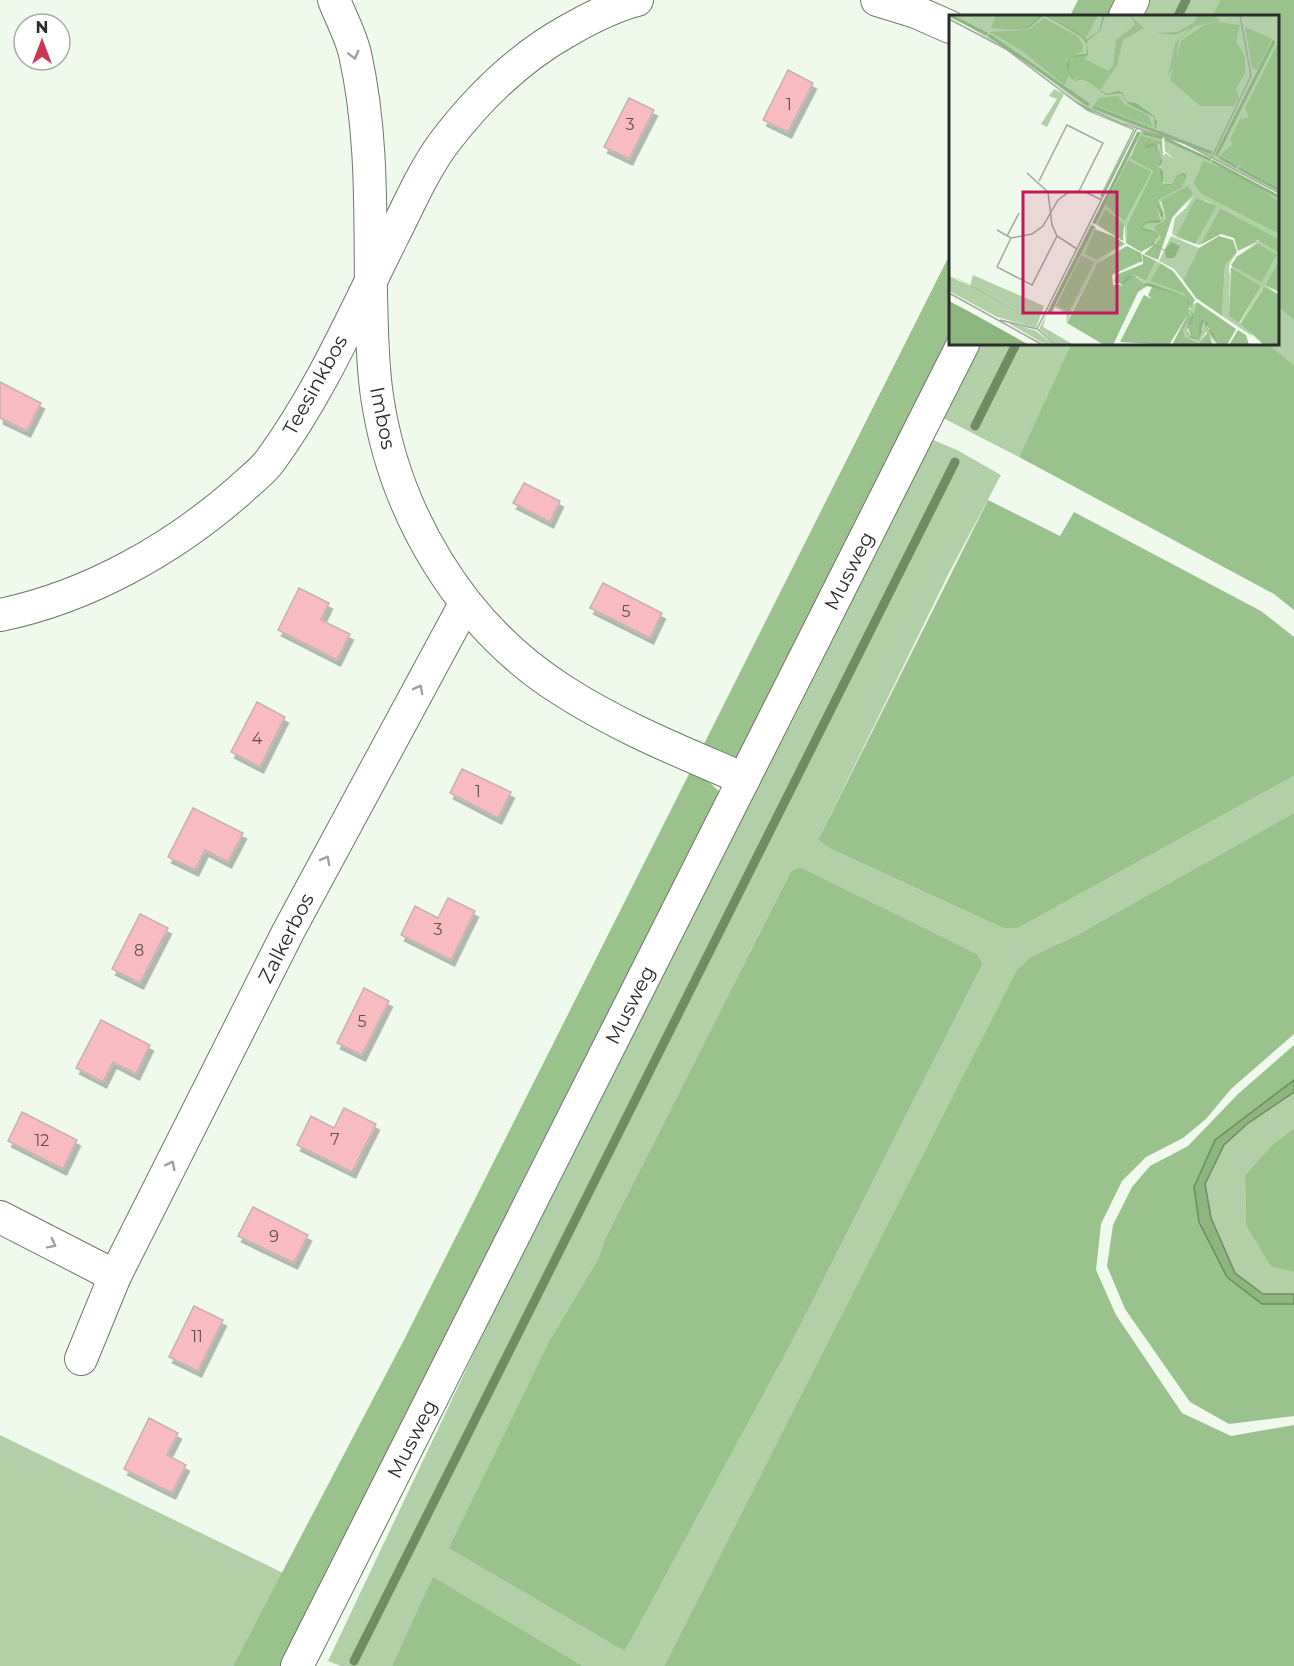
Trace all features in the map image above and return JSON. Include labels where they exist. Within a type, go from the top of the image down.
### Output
[{"type":"street","name":"Teesinkbos","points":[[0,615],[36,608],[114,576],[208,518],[269,464],[314,394],[371,280],[367,124],[354,52],[334,0]]},
{"type":"street","name":"Imbos","points":[[637,0],[589,19],[552,39],[516,66],[472,109],[442,145],[415,191],[371,280],[377,396],[388,451],[415,522],[465,604],[498,640],[561,690],[642,735],[744,779]]},
{"type":"street","points":[[876,0],[916,12],[949,26]]},
{"type":"street","points":[[1126,15],[1133,0]]},
{"type":"street","name":"Musweg","points":[[297,1666],[962,345]]},
{"type":"street","name":"Zalkerbos","points":[[81,1359],[115,1276],[288,932],[465,604]]},
{"type":"street","points":[[0,1217],[115,1276]]},
{"type":"shaded area","points":[[1078,0],[1125,0],[1118,15],[1070,15]]},
{"type":"shaded area","points":[[1150,0],[1220,0],[1212,15],[1142,15]]},
{"type":"shaded area","points":[[1220,0],[1294,0],[1294,320],[1279,308],[1279,15],[1212,15]]},
{"type":"shaded area","points":[[949,256],[950,345],[742,760],[704,744]]},
{"type":"shaded area","points":[[1279,308],[1294,320],[1294,365],[1269,345],[1279,345]]},
{"type":"shaded area","points":[[980,345],[1071,345],[1019,457],[943,418]]},
{"type":"shaded area","points":[[1071,345],[1269,345],[1294,365],[1294,610],[1274,594],[1019,457]]},
{"type":"shaded area","points":[[933,440],[957,450],[1001,475],[949,573],[818,840],[831,849],[1003,928],[1018,928],[1294,776],[1294,813],[1075,936],[1032,956],[664,1666],[583,1666],[434,1578],[392,1666],[341,1666],[328,1661],[521,1254]],"holes":[[[801,869],[977,954],[983,963],[794,1338],[625,1651],[551,1338],[598,1259],[604,1241],[791,871]]]},
{"type":"shaded area","points":[[988,500],[1060,536],[1074,512],[1261,611],[1294,637],[1294,776],[1018,928],[1003,928],[831,849],[818,840]]},
{"type":"shaded area","points":[[690,772],[710,783],[724,796],[286,1666],[233,1666],[405,1338]]},
{"type":"shaded area","points":[[1294,813],[1294,1034],[1231,1089],[1206,1119],[1183,1138],[1146,1157],[1122,1181],[1101,1224],[1096,1270],[1116,1315],[1182,1413],[1231,1436],[1294,1425],[1294,1666],[664,1666],[1017,970],[1032,956],[1075,936]]},
{"type":"shaded area","points":[[801,868],[977,954],[983,963],[794,1338],[625,1651],[449,1548],[551,1338],[598,1259],[604,1241],[791,871]]},
{"type":"shaded area","points":[[1294,1045],[1294,1080],[1215,1140],[1194,1187],[1227,1277],[1262,1304],[1294,1304],[1294,1416],[1229,1424],[1190,1402],[1125,1309],[1107,1266],[1113,1225],[1132,1187],[1150,1166],[1188,1146],[1238,1094]]},
{"type":"shaded area","points":[[1294,1080],[1294,1092],[1247,1124],[1224,1145],[1205,1184],[1211,1218],[1235,1273],[1263,1294],[1294,1294],[1294,1304],[1262,1304],[1227,1277],[1199,1222],[1194,1187],[1215,1140]]},
{"type":"shaded area","points":[[1294,1092],[1294,1128],[1272,1145],[1245,1175],[1246,1226],[1271,1267],[1294,1272],[1294,1294],[1263,1294],[1235,1273],[1211,1218],[1205,1184],[1224,1145],[1247,1124]]},
{"type":"shaded area","points":[[1294,1128],[1294,1272],[1271,1267],[1246,1226],[1245,1175],[1272,1145]]},
{"type":"shaded area","points":[[0,1435],[283,1573],[233,1666],[0,1666]]},
{"type":"shaded area","points":[[433,1577],[583,1666],[392,1666]]},
{"type":"building","points":[[788,70],[813,83],[788,132],[763,120]]},
{"type":"building","points":[[629,98],[654,110],[629,159],[604,147]]},
{"type":"building","points":[[0,382],[41,403],[27,431],[0,418]]},
{"type":"building","points":[[524,483],[560,501],[550,522],[513,503]]},
{"type":"building","points":[[603,583],[662,613],[650,638],[590,608]]},
{"type":"building","points":[[299,588],[329,603],[321,620],[350,634],[337,660],[278,630]]},
{"type":"building","points":[[257,702],[285,717],[260,767],[231,752]]},
{"type":"building","points":[[462,769],[511,792],[498,818],[450,793]]},
{"type":"building","points":[[193,808],[243,833],[228,862],[205,850],[195,870],[168,857]]},
{"type":"building","points":[[448,898],[475,911],[451,960],[401,935],[415,906],[438,918]]},
{"type":"building","points":[[140,914],[168,928],[140,983],[112,969]]},
{"type":"building","points":[[364,988],[389,1001],[362,1055],[337,1043]]},
{"type":"building","points":[[101,1020],[150,1045],[136,1074],[113,1062],[103,1082],[76,1068]]},
{"type":"building","points":[[344,1108],[376,1124],[352,1172],[297,1145],[311,1116],[334,1128]]},
{"type":"building","points":[[22,1112],[77,1140],[63,1169],[8,1141]]},
{"type":"building","points":[[253,1207],[308,1235],[294,1263],[238,1236]]},
{"type":"building","points":[[194,1306],[223,1320],[198,1371],[169,1357]]},
{"type":"building","points":[[149,1418],[178,1433],[167,1455],[186,1465],[172,1493],[124,1469]]},
{"type":"waterway","points":[[1178,15],[1186,0]]},
{"type":"waterway","points":[[975,426],[1016,345]]},
{"type":"waterway","points":[[354,1661],[955,462]]}]
